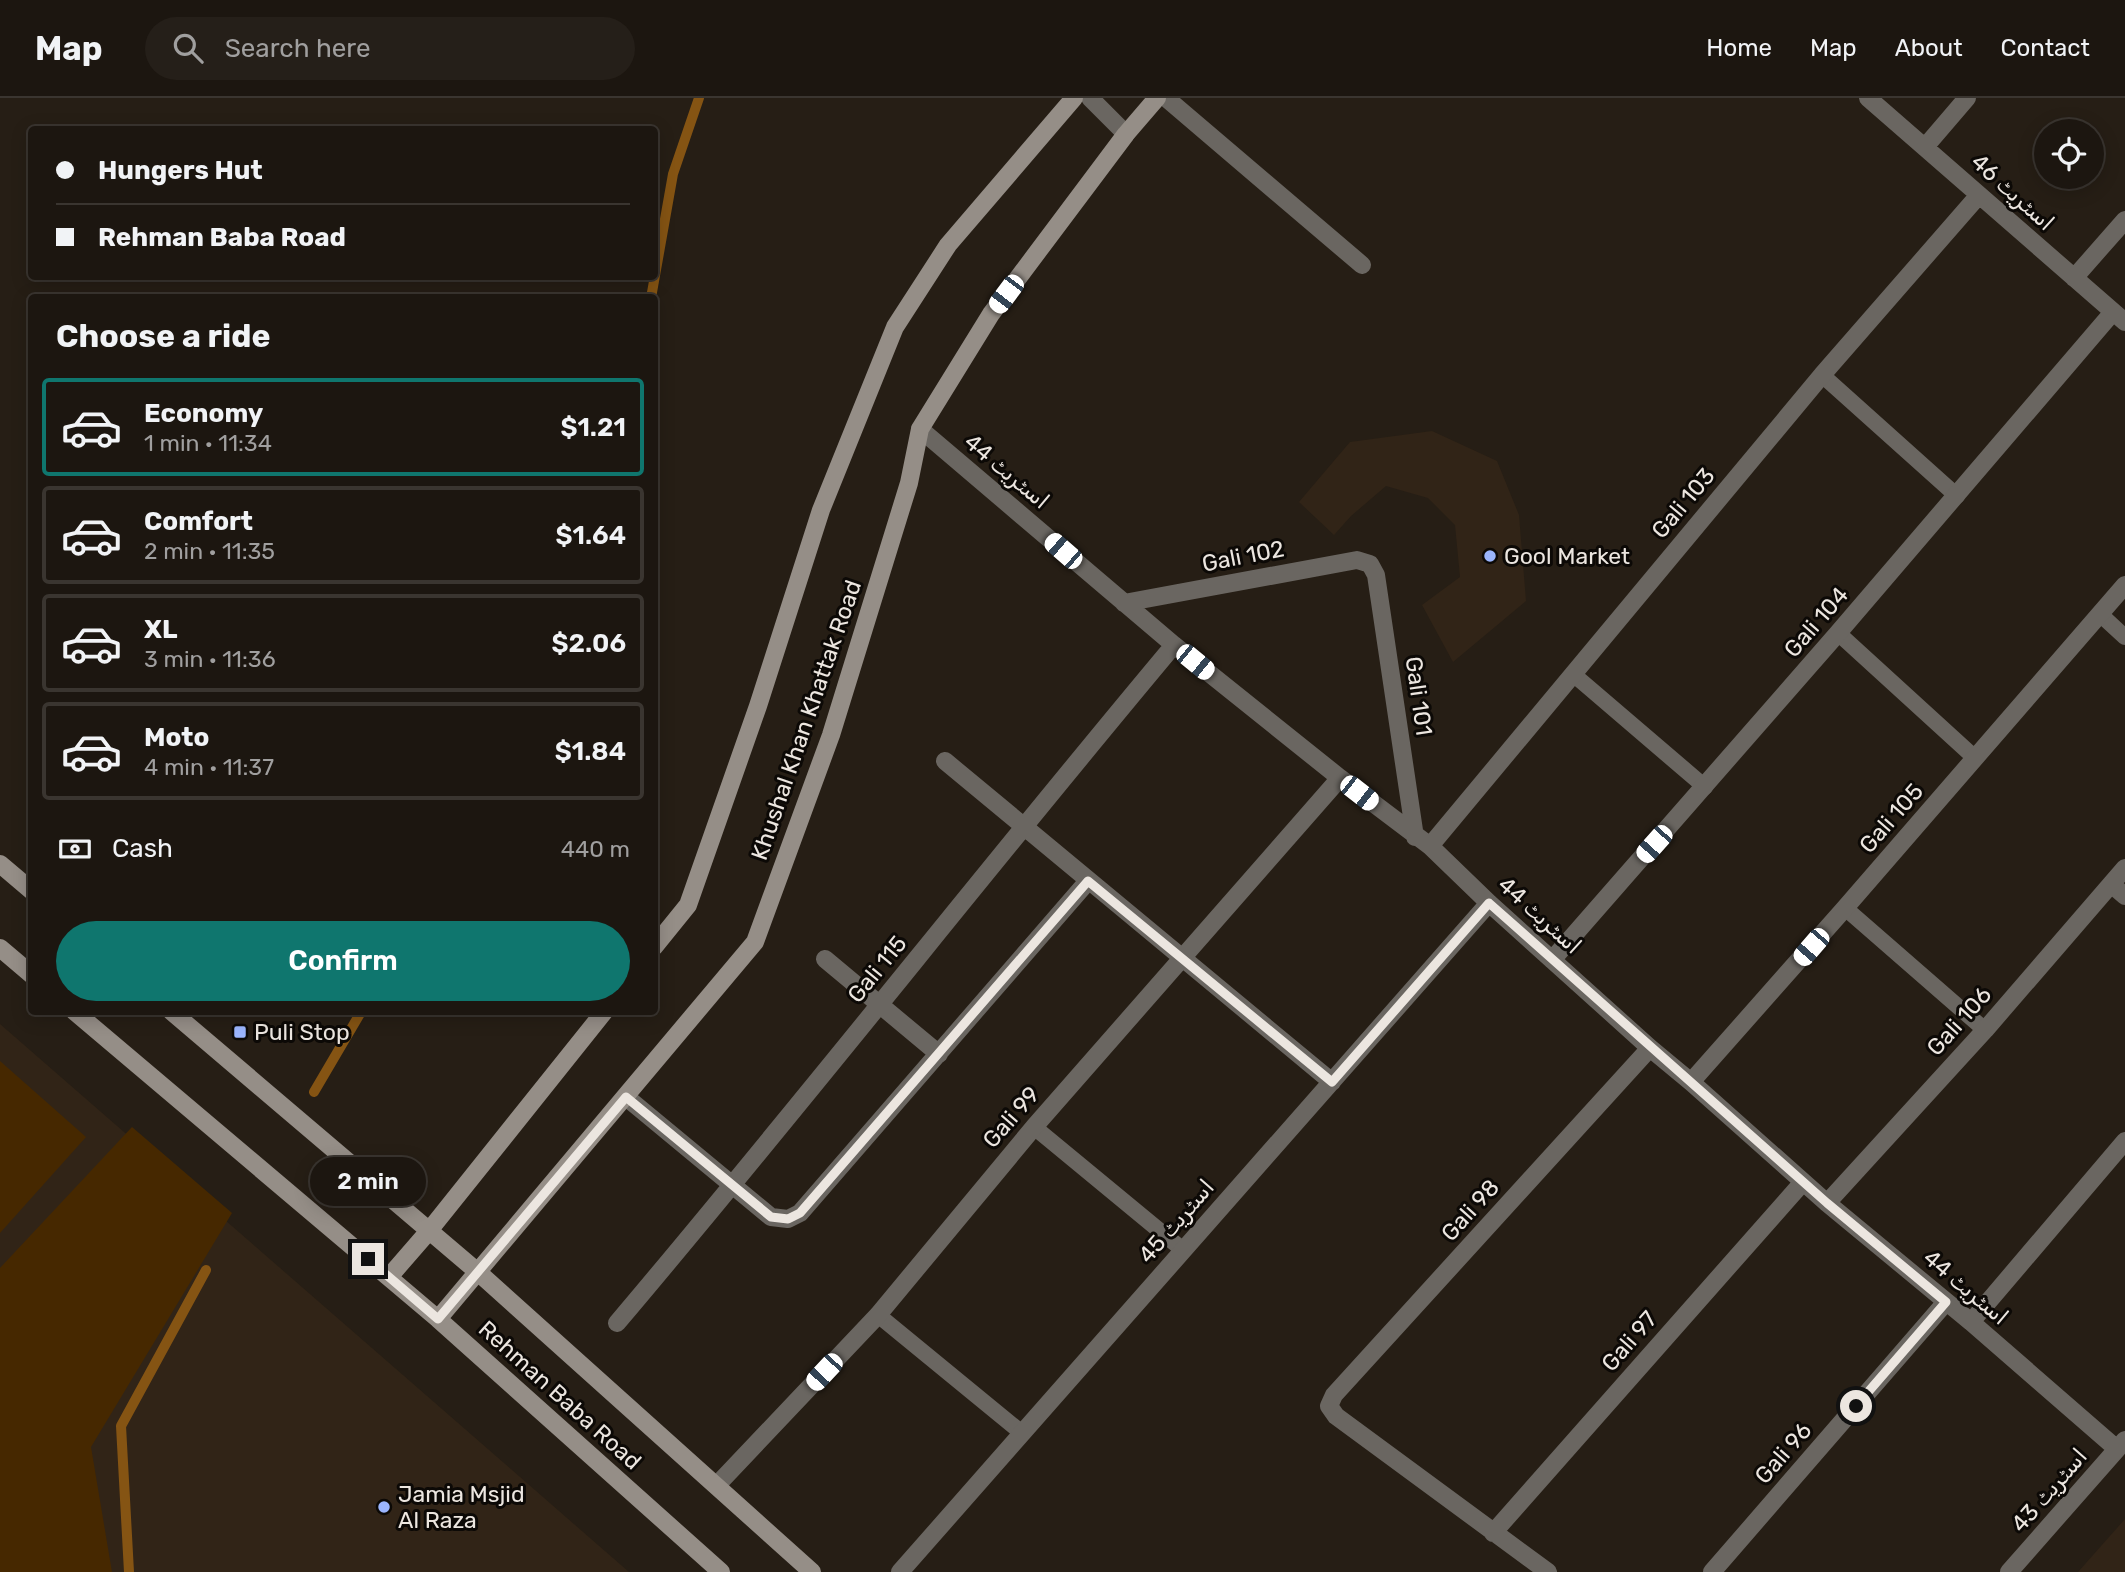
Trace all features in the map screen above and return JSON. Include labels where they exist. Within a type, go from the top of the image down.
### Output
[{"type":"street","points":[[658,942],[688,905],[758,706],[821,510],[895,327],[948,244],[1074,98]]},
{"type":"street","points":[[1090,98],[1126,134]]},
{"type":"street","name":"Khushal Khan Khattak Road","points":[[438,1319],[755,942],[831,735],[909,483],[920,429],[991,314],[1126,134],[1157,98]]},
{"type":"street","points":[[1167,98],[1362,265]]},
{"type":"street","name":"اسٹریٹ 46","points":[[1868,98],[2119,317]]},
{"type":"street","points":[[1925,147],[1967,98]]},
{"type":"street","name":"Gali 103","points":[[1423,842],[1573,674],[1822,375],[1979,195]]},
{"type":"street","points":[[2074,278],[2125,220]]},
{"type":"street","name":"Gali 104","points":[[1552,960],[1957,496],[2119,317]]},
{"type":"street","name":"اسٹریٹ 44","points":[[920,429],[1174,645],[1423,842],[1650,1048],[1827,1203],[2121,1444]]},
{"type":"street","name":"Gali 102","points":[[1124,603],[1357,560],[1370,564]]},
{"type":"street","name":"Gali 101","points":[[1370,564],[1376,575],[1423,842]]},
{"type":"street","name":"Gali 105","points":[[1691,1082],[2125,585]]},
{"type":"street","name":"Gali 115","points":[[617,1323],[733,1186],[1023,825],[1174,645]]},
{"type":"street","points":[[945,761],[1332,1082]]},
{"type":"street","name":"Gali 99","points":[[717,1485],[878,1315],[1034,1127],[1340,778]]},
{"type":"street","points":[[0,864],[28,888]]},
{"type":"street","name":"Gali 106","points":[[1827,1203],[2118,890],[2125,868]]},
{"type":"street","points":[[626,1097],[771,1217],[788,1219],[800,1213],[1088,881]]},
{"type":"street","name":"اسٹریٹ 45","points":[[900,1572],[1489,903]]},
{"type":"street","points":[[0,948],[28,972]]},
{"type":"street","points":[[825,959],[939,1054]]},
{"type":"street","name":"Rehman Baba Road","points":[[79,1015],[438,1319],[721,1572]]},
{"type":"street","name":"Rehman Baba Road","points":[[175,1015],[478,1273],[812,1572]]},
{"type":"street","points":[[389,1277],[602,1015]]},
{"type":"street","name":"Gali 98","points":[[1493,1534],[1336,1416],[1329,1406],[1334,1395],[1650,1048]]},
{"type":"street","points":[[1971,1322],[2124,1144]]},
{"type":"street","name":"Gali 97","points":[[1493,1534],[1803,1182]]},
{"type":"street","name":"Gali 96","points":[[1712,1572],[1946,1302]]},
{"type":"street","name":"اسٹریٹ 43","points":[[2009,1572],[2121,1444]]},
{"type":"street","points":[[1493,1534],[1548,1572]]},
{"type":"lane","points":[[1822,375],[1957,496]]},
{"type":"lane","points":[[2100,614],[2125,636]]},
{"type":"lane","points":[[1838,634],[1975,758]]},
{"type":"lane","points":[[1573,674],[1705,786]]},
{"type":"lane","points":[[1845,908],[1985,1030]]},
{"type":"lane","points":[[1034,1127],[1183,1250]]},
{"type":"lane","points":[[878,1315],[1022,1433]]},
{"type":"shaded area","name":"Gool Market","points":[[1432,431],[1497,461],[1519,515],[1526,601],[1453,662],[1422,605],[1460,577],[1455,525],[1428,498],[1386,486],[1351,516],[1334,535],[1299,502],[1350,442]]},
{"type":"shaded area","points":[[0,1024],[629,1572],[0,1572]]},
{"type":"shaded area","points":[[0,1061],[86,1137],[0,1233]]},
{"type":"shaded area","points":[[132,1127],[232,1213],[91,1447],[112,1572],[0,1572],[0,1268]]},
{"type":"shaded area","points":[[2125,1519],[2125,1572],[2078,1572]]},
{"type":"waterway","points":[[658,259],[673,174],[699,98]]},
{"type":"waterway","points":[[652,294],[654,280]]},
{"type":"waterway","points":[[314,1092],[359,1015]]},
{"type":"waterway","points":[[129,1572],[121,1426],[206,1270]]},
{"type":"place","name":"Gool Market","points":[[1490,556]]},
{"type":"place","name":"Puli Stop","points":[[240,1032]]},
{"type":"place","name":"Jamia Msjid Al Raza","points":[[384,1507]]},
{"type":"route","points":[[368,1259],[438,1319],[626,1097],[771,1217],[788,1219],[800,1213],[1088,881],[1332,1082],[1489,903],[1827,1203],[1946,1302],[1856,1406]]}]
